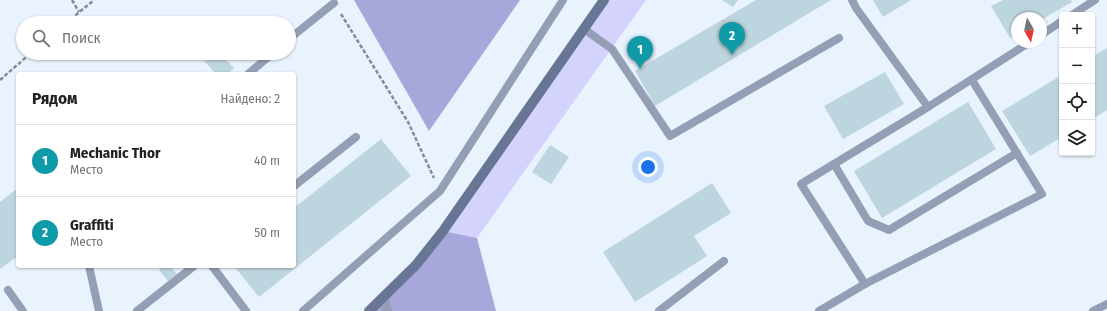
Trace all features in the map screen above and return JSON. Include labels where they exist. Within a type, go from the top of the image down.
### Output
[{"type":"main road","points":[[369,311],[416,264],[443,231],[604,0]]},
{"type":"street","points":[[383,298],[387,311]]},
{"type":"lane","points":[[302,311],[440,191],[563,0]]},
{"type":"lane","points":[[852,0],[856,8],[928,107]]},
{"type":"lane","points":[[1077,12],[1095,0]]},
{"type":"lane","points":[[296,33],[334,3]]},
{"type":"lane","points":[[1047,31],[1059,23]]},
{"type":"lane","points":[[584,29],[612,48],[670,136],[839,38]]},
{"type":"lane","points":[[865,284],[801,184],[972,80],[1021,48]]},
{"type":"lane","points":[[250,72],[265,60]]},
{"type":"lane","points":[[819,311],[865,284],[1042,194],[972,80]]},
{"type":"lane","points":[[296,184],[356,137]]},
{"type":"lane","points":[[834,164],[868,221],[889,230],[1017,154]]},
{"type":"lane","points":[[659,311],[724,261]]},
{"type":"lane","points":[[89,268],[99,311]]},
{"type":"lane","points":[[137,311],[191,268]]},
{"type":"lane","points":[[214,268],[246,311]]},
{"type":"lane","points":[[8,290],[23,311]]},
{"type":"lane","points":[[1093,311],[1107,304]]},
{"type":"path","points":[[72,0],[79,12]]},
{"type":"path","points":[[74,16],[94,0]]},
{"type":"path","points":[[334,3],[408,122],[440,191]]},
{"type":"path","points":[[0,80],[23,60]]},
{"type":"shaded area","points":[[354,0],[520,0],[429,131]]},
{"type":"shaded area","points":[[604,0],[646,0],[477,238],[443,231]]},
{"type":"shaded area","points":[[443,231],[477,238],[496,311],[369,311]]},
{"type":"building","points":[[722,0],[738,0],[733,7]]},
{"type":"building","points":[[756,0],[831,0],[655,106],[635,71]]},
{"type":"building","points":[[873,0],[911,0],[883,17]]},
{"type":"building","points":[[1003,0],[1071,0],[1072,2],[1047,17],[1047,12],[1011,12],[1010,38],[991,6]]},
{"type":"building","points":[[1107,48],[1107,110],[1095,117],[1095,84],[1095,55]]},
{"type":"building","points":[[203,60],[226,60],[234,68],[230,72],[214,72]]},
{"type":"building","points":[[885,72],[904,104],[843,139],[824,106]]},
{"type":"building","points":[[1059,77],[1059,139],[1030,156],[1002,111]]},
{"type":"building","points":[[968,102],[996,149],[882,218],[854,171]]},
{"type":"building","points":[[381,139],[411,176],[296,268],[296,206]]},
{"type":"building","points":[[550,145],[569,157],[551,184],[532,172]]},
{"type":"building","points":[[712,183],[731,213],[694,236],[707,256],[635,302],[603,252]]},
{"type":"building","points":[[16,190],[16,257],[0,269],[0,202]]},
{"type":"building","points":[[161,268],[172,268],[177,274],[168,281],[159,270]]},
{"type":"building","points":[[236,268],[295,268],[259,297]]},
{"type":"place","name":"Graffiti","points":[[732,55]]},
{"type":"place","name":"Mechanic Thor","points":[[640,69]]}]
